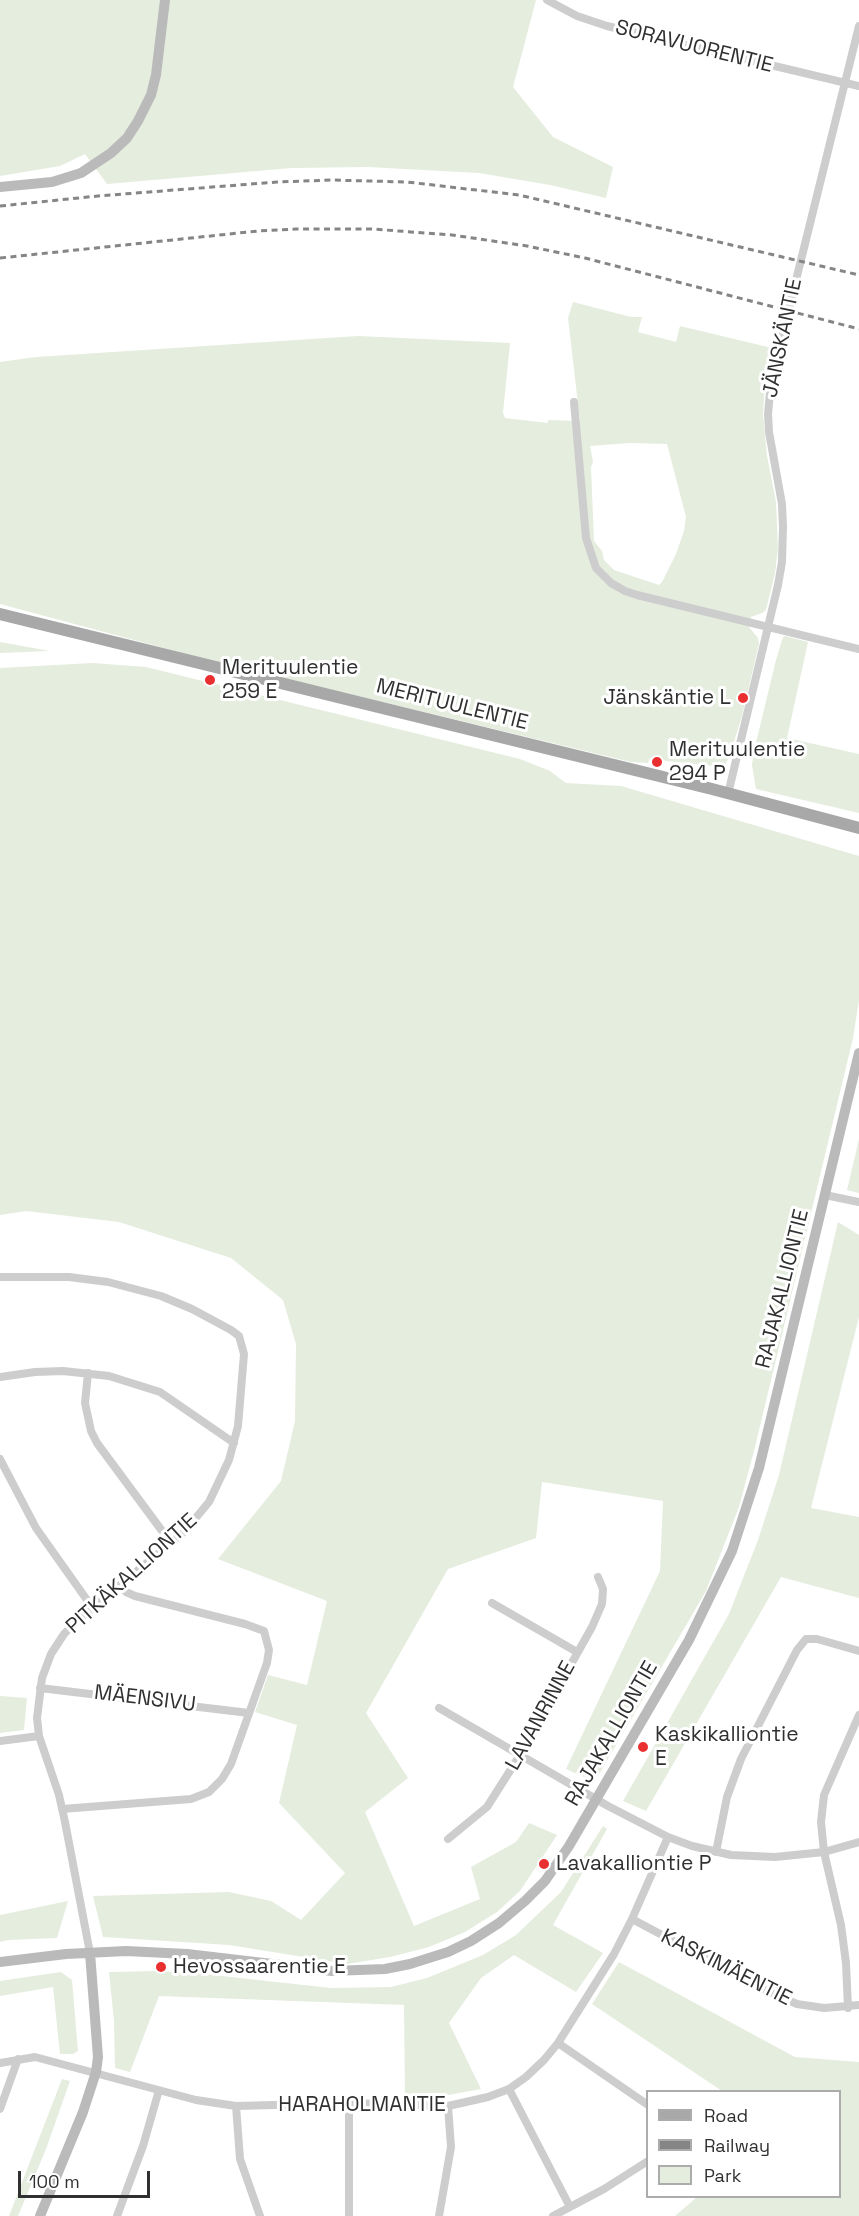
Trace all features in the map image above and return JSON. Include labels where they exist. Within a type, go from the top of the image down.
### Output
[{"type":"main road","name":"MERITUULENTIE","points":[[0,614],[859,828]]},
{"type":"street","points":[[0,188],[52,182],[81,173],[111,153],[127,138],[138,122],[151,95],[156,75],[165,0]]},
{"type":"street","name":"SORAVUORENTIE","points":[[547,0],[577,16],[607,26],[859,86]]},
{"type":"street","name":"JÄNSKÄNTIE","points":[[728,794],[782,562],[783,527],[778,480],[768,432],[769,397],[774,364],[859,26]]},
{"type":"street","points":[[574,402],[586,538],[596,568],[611,583],[625,591],[859,649]]},
{"type":"street","name":"RAJAKALLIONTIE","points":[[0,1962],[126,1951],[187,1954],[332,1971],[385,1970],[448,1952],[471,1941],[499,1923],[544,1881],[569,1846],[689,1640],[732,1551],[759,1468],[859,1053]]},
{"type":"street","points":[[825,1196],[859,1202]]},
{"type":"street","name":"PITKÄKALLIONTIE","points":[[0,1277],[69,1277],[108,1282],[161,1296],[192,1309],[231,1330],[239,1336],[244,1354],[238,1426],[234,1443],[229,1460],[209,1502],[184,1532],[92,1606],[64,1634],[51,1654],[40,1688],[37,1718],[39,1736],[62,1809],[90,1953]]},
{"type":"street","points":[[0,1377],[35,1372],[88,1373],[109,1376],[160,1392],[234,1443]]},
{"type":"street","points":[[88,1373],[85,1403],[91,1431],[97,1443],[171,1543]]},
{"type":"street","points":[[0,1459],[36,1528],[92,1606]]},
{"type":"street","name":"LAVANRINNE","points":[[448,1839],[487,1807],[520,1755],[592,1628],[602,1604],[603,1589],[598,1576]]},
{"type":"street","points":[[62,1809],[191,1799],[208,1792],[222,1779],[231,1764],[267,1663],[269,1650],[264,1631],[135,1596],[126,1592],[120,1585]]},
{"type":"street","points":[[492,1603],[577,1652]]},
{"type":"street","points":[[716,1852],[727,1797],[741,1759],[797,1650],[806,1640],[817,1639],[859,1651]]},
{"type":"street","name":"MÄENSIVU","points":[[40,1688],[249,1713]]},
{"type":"street","points":[[439,1708],[596,1799],[668,1837],[692,1846],[752,1857],[795,1856],[824,1852],[859,1842]]},
{"type":"street","points":[[848,2008],[841,1925],[824,1852],[821,1822],[824,1795],[859,1715]]},
{"type":"street","points":[[0,1741],[39,1736]]},
{"type":"street","name":"HARAHOLMANTIE","points":[[0,2063],[35,2057],[196,2100],[236,2106],[349,2103],[448,2106],[488,2097],[509,2089],[544,2060],[558,2043],[614,1954],[632,1920],[668,1837]]},
{"type":"street","name":"KASKIMÄENTIE","points":[[632,1920],[797,2004],[824,2008],[859,2006]]},
{"type":"street","points":[[39,2216],[83,2112],[96,2072],[98,2057],[90,1953]]},
{"type":"street","points":[[558,2043],[646,2104]]},
{"type":"street","points":[[0,2109],[18,2059]]},
{"type":"street","points":[[509,2089],[570,2207]]},
{"type":"street","points":[[117,2216],[143,2146],[159,2090]]},
{"type":"street","points":[[349,2103],[349,2216]]},
{"type":"street","points":[[236,2106],[240,2159],[260,2216]]},
{"type":"street","points":[[439,2216],[451,2147],[448,2106]]},
{"type":"street","points":[[553,2216],[646,2163]]},
{"type":"green space","points":[[0,0],[536,0],[513,87],[553,137],[613,167],[606,198],[550,185],[479,173],[368,167],[292,168],[107,184],[85,154],[60,166],[0,176]]},
{"type":"green space","points":[[573,302],[631,317],[642,317],[638,332],[676,342],[680,326],[772,348],[765,380],[763,414],[767,456],[776,502],[778,549],[766,610],[751,617],[749,627],[758,638],[759,644],[742,716],[729,758],[723,767],[650,758],[648,763],[631,762],[201,658],[0,604],[0,362],[36,357],[358,336],[510,343],[503,413],[505,418],[548,423],[548,420],[580,421],[568,318]],"holes":[[[630,443],[667,444],[686,517],[676,554],[659,585],[614,570],[604,560],[602,551],[594,541],[591,467],[593,462],[590,446]]]},
{"type":"green space","points":[[785,636],[808,642],[787,738],[859,754],[859,813],[756,789],[752,765],[754,751],[776,660]]},
{"type":"green space","points":[[0,642],[50,651],[0,653]]},
{"type":"green space","points":[[93,663],[146,667],[520,759],[550,771],[566,783],[621,786],[859,856],[859,1000],[853,1038],[755,1447],[739,1507],[706,1591],[598,1776],[589,1779],[566,1769],[660,1571],[663,1501],[542,1482],[536,1538],[448,1569],[366,1713],[408,1778],[365,1812],[414,1926],[480,1899],[471,1867],[516,1842],[529,1823],[557,1835],[520,1891],[497,1912],[465,1932],[429,1947],[390,1957],[347,1964],[229,1945],[103,1937],[93,1896],[229,1892],[271,1901],[301,1920],[345,1873],[279,1803],[297,1725],[255,1712],[268,1675],[307,1685],[327,1601],[218,1559],[281,1481],[295,1421],[296,1344],[283,1300],[231,1258],[119,1222],[26,1211],[0,1215],[0,668]]},
{"type":"green space","points":[[859,1139],[859,1193],[847,1190]]},
{"type":"green space","points":[[838,1222],[859,1235],[859,1317],[811,1508],[859,1517],[859,1598],[781,1577],[646,1811],[623,1801],[729,1614],[758,1540],[779,1475]]},
{"type":"green space","points":[[0,1696],[27,1698],[24,1730],[0,1733]]},
{"type":"green space","points":[[603,1826],[607,1829],[553,1925],[603,1953],[576,1992],[514,1955],[481,1978],[449,2023],[481,2089],[443,2096],[405,2095],[404,2005],[159,1996],[130,2072],[115,2068],[114,2021],[109,1972],[158,1971],[204,1974],[331,1988],[391,1987],[427,1978],[483,1955],[516,1935],[561,1892]]},
{"type":"green space","points":[[68,1901],[57,1938],[0,1942],[0,1915]]},
{"type":"green space","points":[[619,1962],[795,2057],[859,2062],[859,2216],[675,2216],[696,2198],[841,2198],[841,2090],[721,2090],[592,2004]]},
{"type":"green space","points":[[61,1972],[72,1980],[78,2051],[73,2054],[60,2054],[53,1987],[0,1996],[0,1981]]},
{"type":"green space","points":[[62,2079],[70,2081],[46,2149],[18,2216],[9,2216]]},
{"type":"railway","points":[[0,206],[277,182],[331,180],[407,182],[519,195],[859,275]]},
{"type":"railway","points":[[0,258],[296,229],[372,229],[452,235],[527,246],[585,258],[859,329]]},
{"type":"place","name":"Merituulentie 259 E","points":[[210,680]]},
{"type":"place","name":"Jänskäntie L","points":[[743,698]]},
{"type":"place","name":"Merituulentie 294 P","points":[[657,762]]},
{"type":"place","name":"Kaskikalliontie E","points":[[643,1747]]},
{"type":"place","name":"Lavakalliontie P","points":[[544,1864]]},
{"type":"place","name":"Hevossaarentie E","points":[[161,1967]]}]
